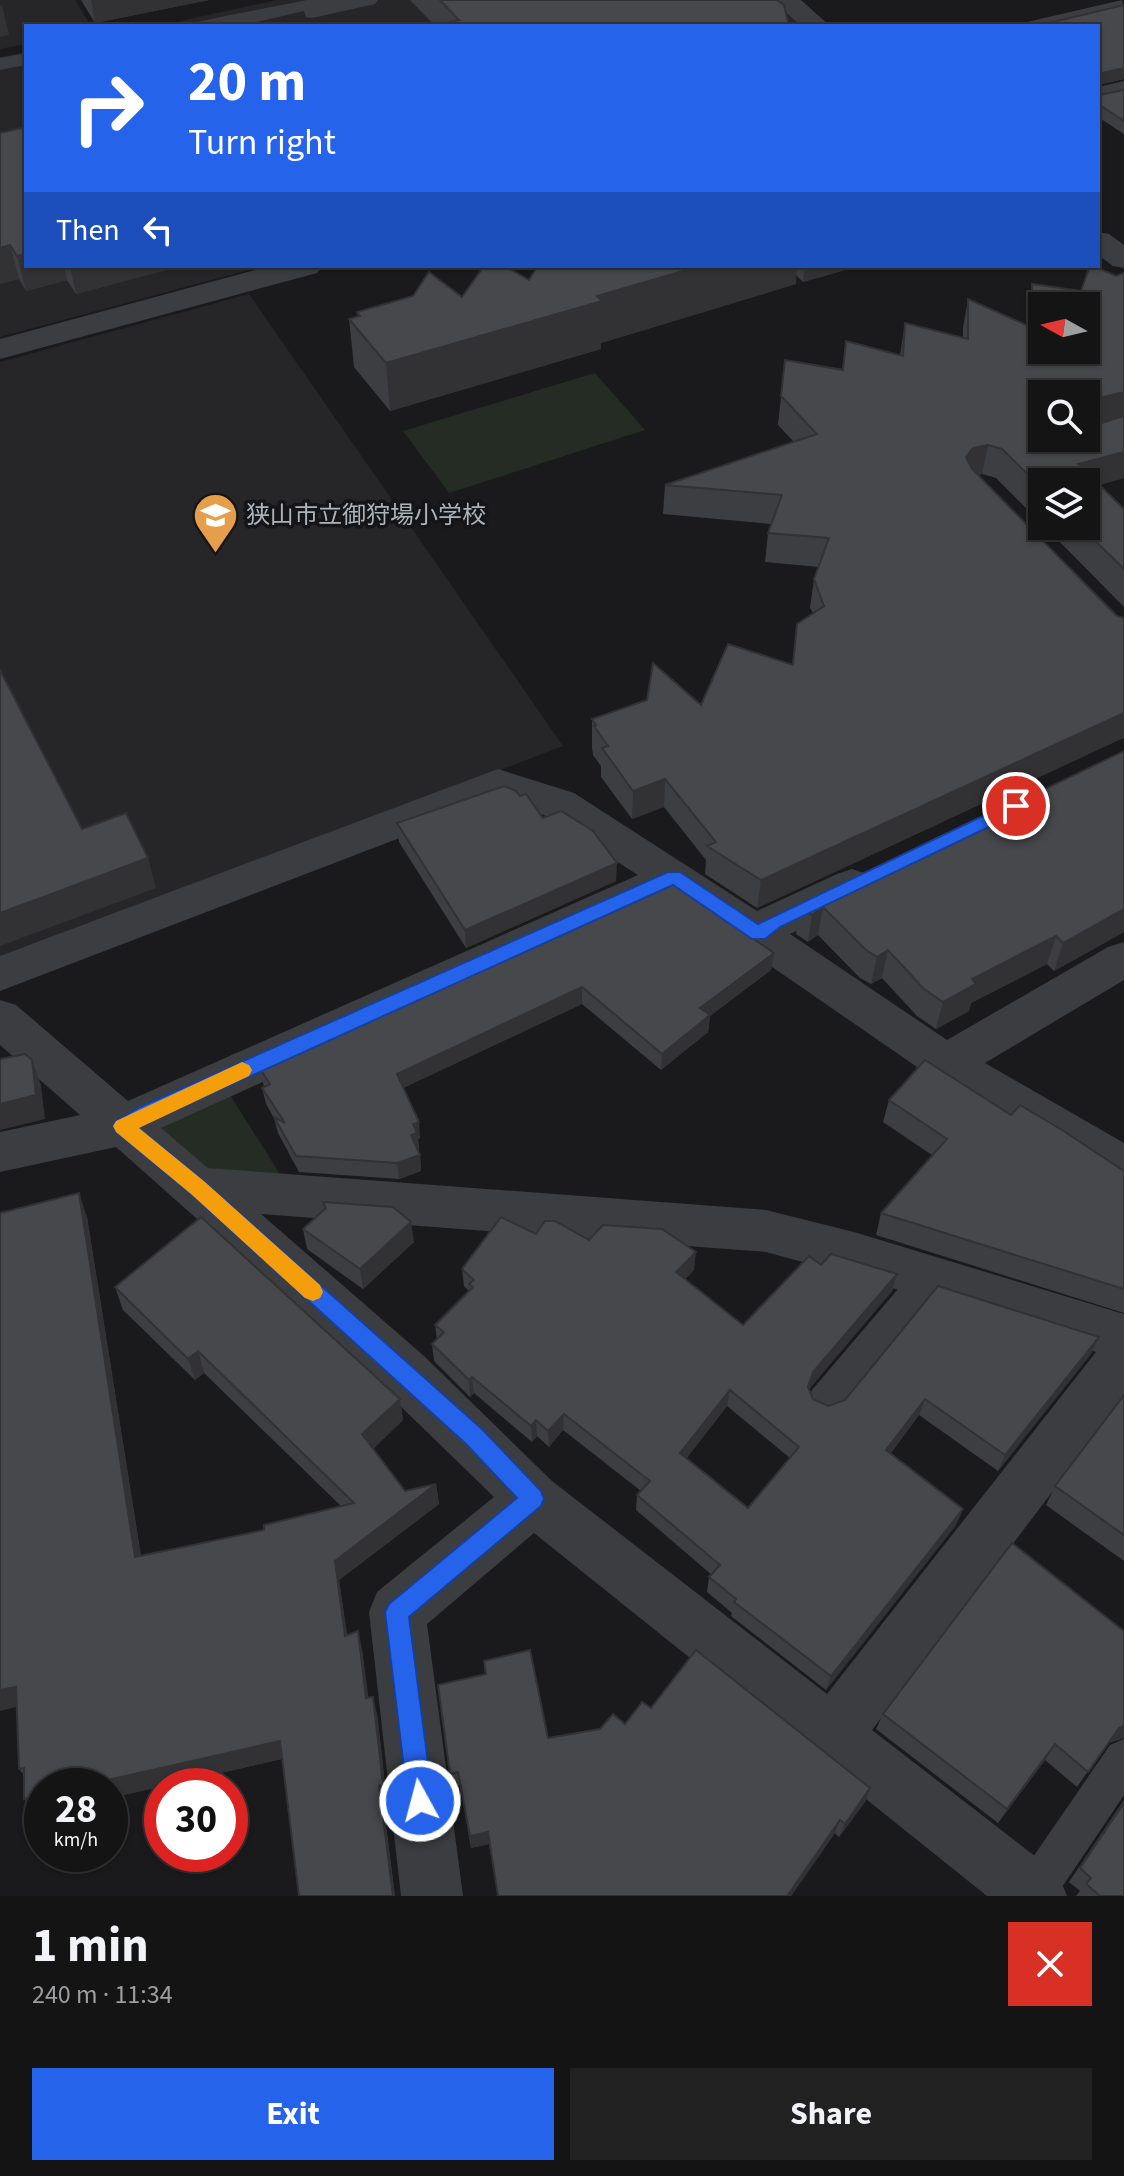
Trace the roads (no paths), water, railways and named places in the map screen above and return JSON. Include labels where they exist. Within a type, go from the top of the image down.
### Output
[{"type":"street","points":[[785,0],[815,24]]},
{"type":"street","points":[[1100,95],[1124,89]]},
{"type":"street","points":[[1100,242],[1124,259]]},
{"type":"street","points":[[0,349],[299,268]]},
{"type":"street","points":[[0,974],[498,784],[559,804],[674,877],[946,1063],[1118,1156]]},
{"type":"street","points":[[759,934],[773,923],[886,869]]},
{"type":"street","points":[[0,1152],[123,1126],[674,877]]},
{"type":"street","points":[[946,1063],[1124,959]]},
{"type":"street","points":[[0,1018],[198,1188],[474,1437],[533,1499],[1035,1895]]},
{"type":"street","points":[[198,1188],[766,1231],[854,1254],[1124,1337]]},
{"type":"street","points":[[832,1735],[1124,1356]]},
{"type":"street","points":[[432,1896],[397,1612],[533,1499]]},
{"type":"lane","points":[[249,23],[330,0]]},
{"type":"lane","points":[[249,23],[369,0]]},
{"type":"lane","points":[[1042,24],[1124,5]]},
{"type":"lane","points":[[0,64],[24,59]]},
{"type":"lane","points":[[825,1402],[928,1279]]},
{"type":"lane","points":[[1035,1895],[1124,1759]]},
{"type":"place","name":"狭山市立御狩場小学校","points":[[215,554]]}]
